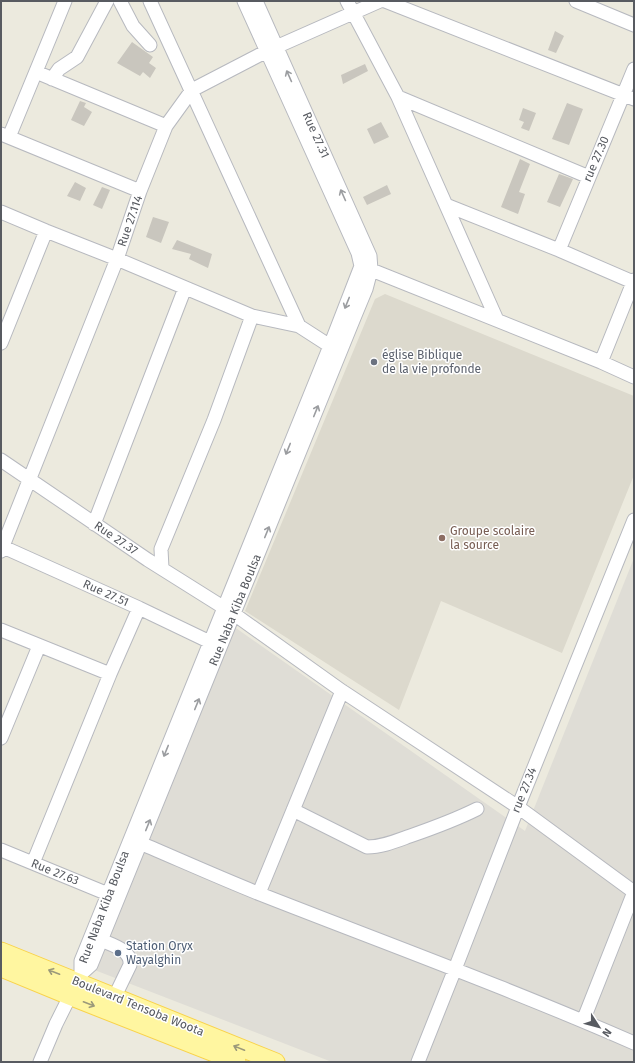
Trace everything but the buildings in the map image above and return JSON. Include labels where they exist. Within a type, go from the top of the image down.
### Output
[{"type":"main road","name":"Boulevard Tensoba Woota","points":[[1,951],[79,977],[115,996],[276,1062]]},
{"type":"main road","name":"Boulevard Tensoba Woota","points":[[1,968],[227,1060]]},
{"type":"street","points":[[65,1],[36,72],[5,135],[140,191]]},
{"type":"street","points":[[52,78],[59,69],[77,57],[107,1]]},
{"type":"street","points":[[120,1],[133,26],[150,45]]},
{"type":"street","points":[[150,1],[300,326]]},
{"type":"street","name":"Rue 27.31","points":[[244,1],[272,49],[370,256],[366,268]]},
{"type":"street","name":"Rue 27.31","points":[[256,1],[272,49]]},
{"type":"street","points":[[347,1],[398,97],[497,320]]},
{"type":"street","name":"Rue 27.114","points":[[2,548],[30,481],[117,259],[140,191],[166,126],[192,90],[272,49],[380,1]]},
{"type":"street","points":[[385,1],[629,97]]},
{"type":"street","points":[[576,1],[634,25]]},
{"type":"street","name":"rue 27.30","points":[[559,250],[589,176],[629,97],[634,69]]},
{"type":"street","points":[[36,72],[166,126]]},
{"type":"street","points":[[398,97],[589,176]]},
{"type":"street","points":[[446,205],[634,281],[601,362]]},
{"type":"street","points":[[1,212],[252,316],[300,326],[330,346]]},
{"type":"street","points":[[1,343],[46,231]]},
{"type":"street","points":[[366,268],[601,362],[634,377]]},
{"type":"street","name":"Rue Naba Kiba Boulsa","points":[[79,977],[91,965],[140,844],[330,346],[366,268]]},
{"type":"street","name":"Rue Naba Kiba Boulsa","points":[[79,977],[81,961],[210,642],[229,611],[363,294],[366,268]]},
{"type":"street","points":[[94,524],[185,288]]},
{"type":"street","points":[[162,568],[161,549],[214,420],[252,316]]},
{"type":"street","name":"Rue 27.37","points":[[1,460],[148,560],[229,611],[342,691],[518,807],[634,892]]},
{"type":"street","name":"rue 27.34","points":[[418,1062],[456,969],[518,807],[634,522]]},
{"type":"street","name":"Rue 27.51","points":[[2,548],[139,608],[210,642]]},
{"type":"street","points":[[148,560],[161,549]]},
{"type":"street","points":[[34,863],[110,674],[139,608]]},
{"type":"street","points":[[1,630],[110,674]]},
{"type":"street","points":[[1,738],[39,646]]},
{"type":"street","points":[[259,893],[342,691]]},
{"type":"street","points":[[293,810],[367,847],[377,847],[447,823],[477,809]]},
{"type":"street","points":[[140,844],[259,893],[456,969],[634,1043]]},
{"type":"street","name":"Rue 27.63","points":[[1,850],[108,894]]},
{"type":"street","points":[[583,1021],[634,892]]},
{"type":"street","points":[[101,940],[128,954],[131,960],[115,996]]},
{"type":"street","points":[[40,1062],[56,1024],[79,977]]},
{"type":"shaded area","name":"Groupe scolaire la source","points":[[385,294],[634,396],[634,475],[562,653],[441,601],[399,710],[245,611],[375,299]]},
{"type":"shaded area","points":[[634,558],[634,1062],[332,1062],[92,969],[233,626],[525,831]]},
{"type":"place","name":"église Biblique de la vie profonde","points":[[374,362]]},
{"type":"place","name":"Groupe scolaire la source","points":[[442,538]]},
{"type":"place","name":"Station Oryx Wayalghin","points":[[118,953]]}]
